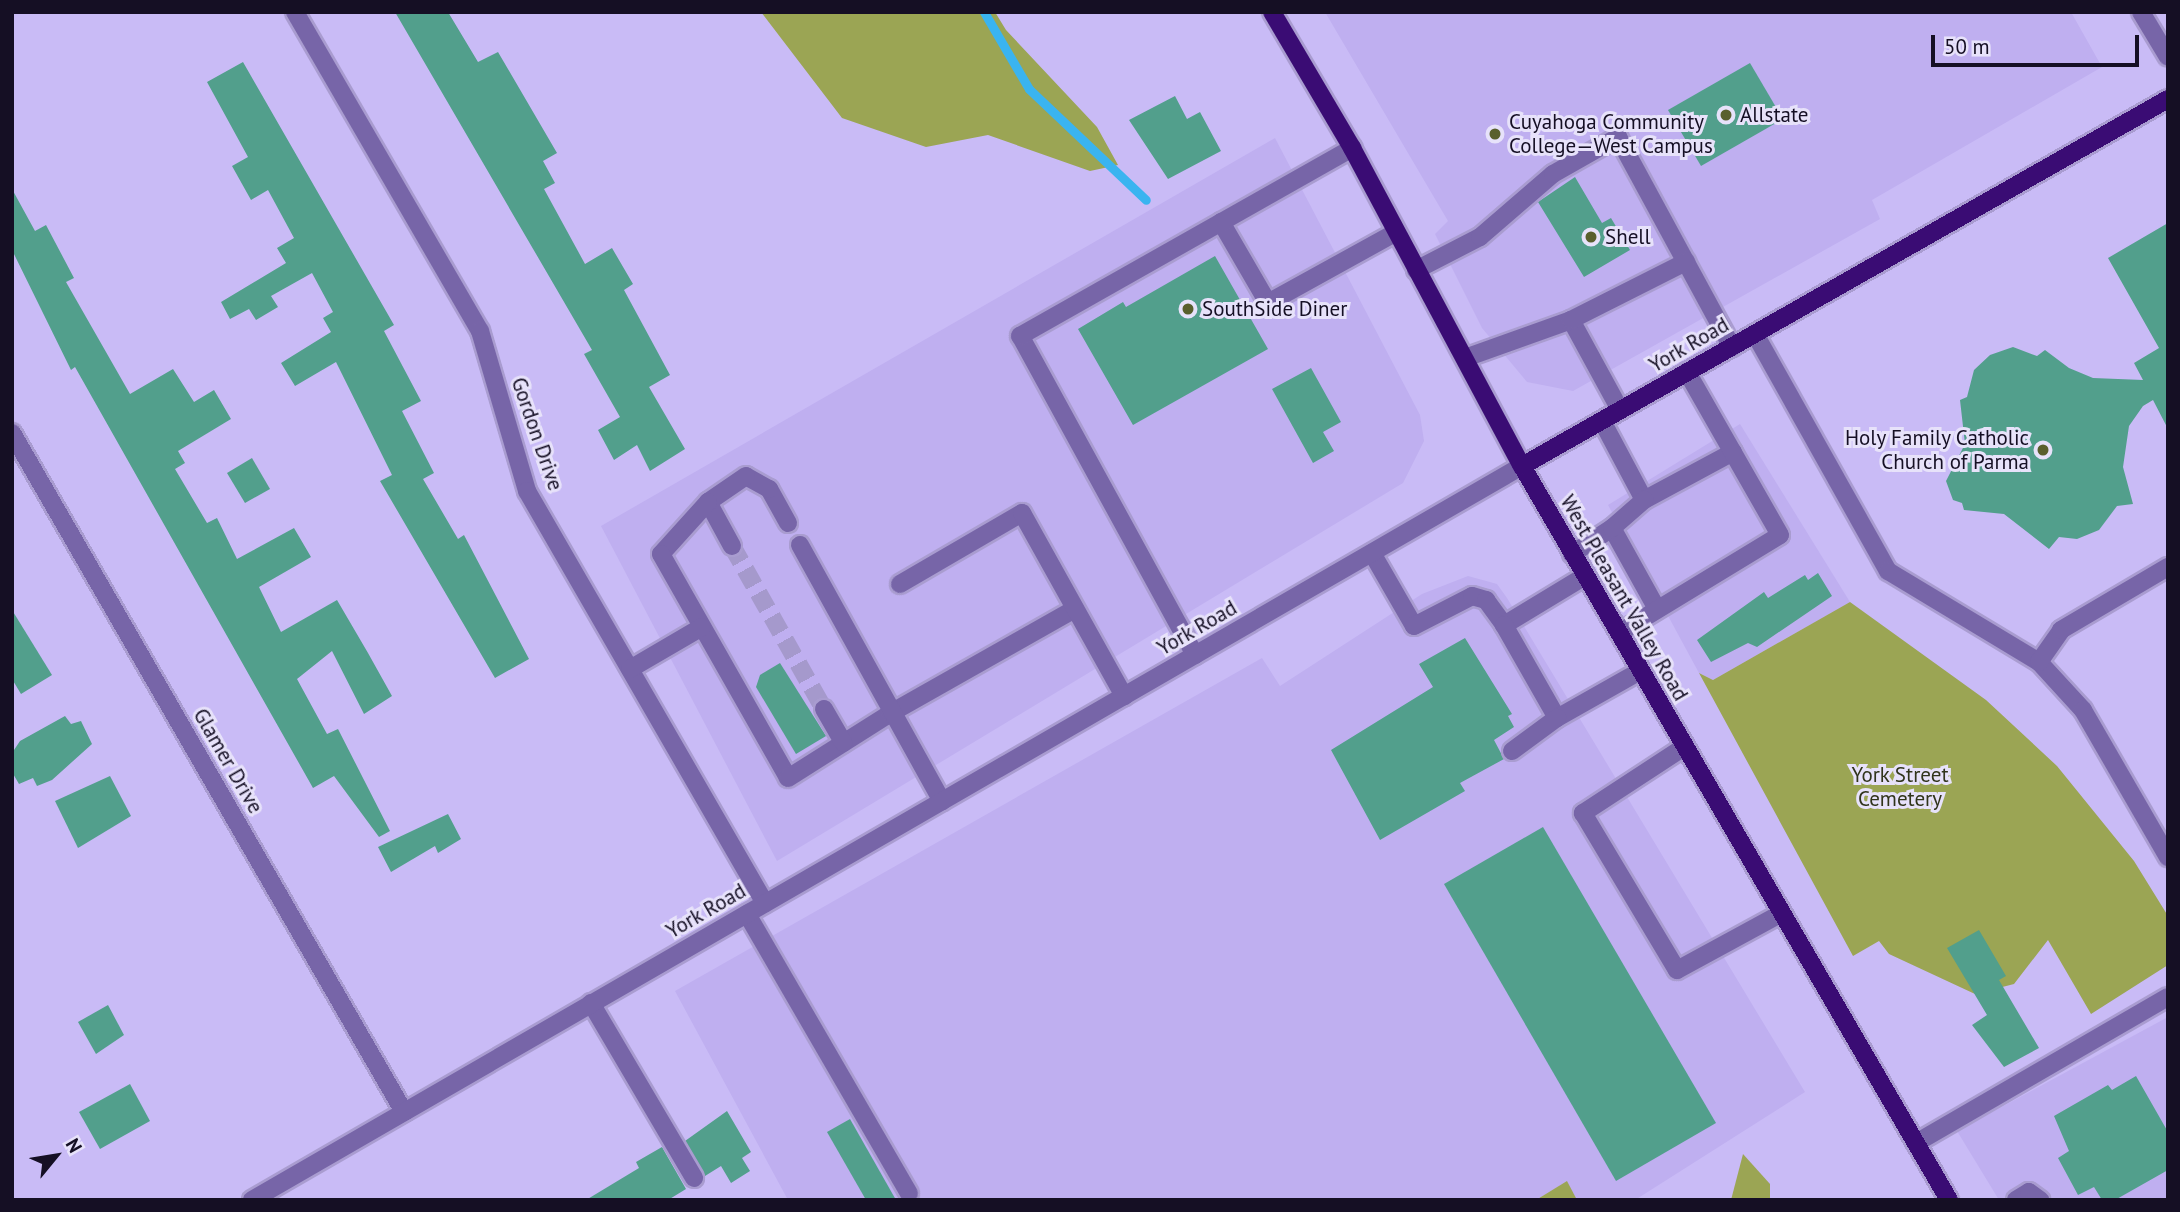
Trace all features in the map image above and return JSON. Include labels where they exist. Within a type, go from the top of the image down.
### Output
[{"type":"main road","name":"West Pleasant Valley Road","points":[[1272,12],[1352,148],[1521,466],[1949,1200]]},
{"type":"main road","name":"York Road","points":[[1521,466],[2168,100]]},
{"type":"street","name":"Gordon Drive","points":[[296,12],[480,331],[527,491],[765,903]]},
{"type":"street","points":[[2141,12],[2168,57]]},
{"type":"street","points":[[1416,270],[1480,237],[1553,174],[1618,137],[1732,347]]},
{"type":"street","points":[[1195,655],[1020,336],[1352,148]]},
{"type":"street","points":[[1221,222],[1268,303],[1395,233]]},
{"type":"street","points":[[1465,358],[1571,320],[1686,262]]},
{"type":"street","points":[[1571,320],[1620,410]]},
{"type":"street","points":[[1755,334],[1888,571],[2039,662],[2083,710],[2168,857]]},
{"type":"street","points":[[1619,634],[1780,535],[1687,372]]},
{"type":"street","points":[[1601,421],[1644,500]]},
{"type":"street","name":"Glamer Drive","points":[[12,433],[404,1112]]},
{"type":"street","points":[[1572,554],[1612,528],[1644,500],[1733,452]]},
{"type":"street","name":"York Road","points":[[252,1200],[1521,466]]},
{"type":"street","points":[[788,523],[769,489],[746,476],[708,502],[661,554],[788,778],[891,713],[1075,609]]},
{"type":"street","points":[[708,502],[733,546]]},
{"type":"street","points":[[900,584],[1022,513],[1124,696]]},
{"type":"street","points":[[1612,528],[1657,609]]},
{"type":"street","points":[[800,545],[942,801]]},
{"type":"street","points":[[1372,553],[1414,626],[1472,597],[1486,600],[1504,625],[1557,718]]},
{"type":"street","points":[[2039,662],[2061,630],[2168,566]]},
{"type":"street","points":[[1504,625],[1584,576]]},
{"type":"street","points":[[631,669],[702,627]]},
{"type":"street","points":[[1512,751],[1557,718],[1640,671]]},
{"type":"street","points":[[824,709],[844,743]]},
{"type":"street","points":[[1684,747],[1583,813],[1677,970],[1782,913]]},
{"type":"street","points":[[747,914],[909,1194]]},
{"type":"street","points":[[1916,1143],[2168,997]]},
{"type":"street","points":[[591,1003],[694,1178]]},
{"type":"street","points":[[2016,1200],[2029,1192],[2040,1200]]},
{"type":"shaded area","points":[[1325,12],[2071,12],[2102,67],[1872,200],[1880,219],[1573,391],[1527,382],[1482,328],[1435,234],[1448,221]]},
{"type":"shaded area","points":[[1275,138],[1420,415],[1424,441],[1403,483],[777,861],[601,526]]},
{"type":"shaded area","points":[[1740,424],[1850,602],[1713,680],[1699,673],[1608,505]]},
{"type":"shaded area","points":[[1468,576],[1497,584],[1507,598],[1805,1092],[1635,1200],[1577,1200],[1566,1182],[1536,1200],[788,1200],[675,991],[1262,658],[1280,686],[1422,594]]},
{"type":"shaded area","points":[[2168,1017],[2168,1200],[1999,1200],[1957,1131]]},
{"type":"green space","points":[[761,12],[995,12],[1006,30],[1097,127],[1118,165],[1090,171],[988,135],[926,147],[842,118]]},
{"type":"green space","name":"York Street Cemetery","points":[[1850,602],[1986,700],[2057,766],[2134,861],[2168,916],[2168,965],[2091,1014],[2048,940],[2014,984],[1975,994],[1889,954],[1879,941],[1853,956],[1699,673],[1713,680]]},
{"type":"green space","points":[[1743,1154],[1770,1184],[1770,1200],[1731,1200]]},
{"type":"green space","points":[[1567,1181],[1577,1200],[1536,1200]]},
{"type":"building","points":[[395,12],[448,12],[478,62],[498,52],[557,153],[543,161],[555,183],[544,189],[585,264],[612,248],[633,284],[624,290],[670,375],[649,387],[685,449],[650,471],[637,445],[614,460],[598,430],[620,417],[584,354],[592,350]]},
{"type":"building","points":[[243,62],[394,325],[384,331],[421,401],[402,411],[434,473],[423,479],[458,539],[464,535],[529,659],[495,678],[380,481],[392,475],[336,362],[295,386],[281,363],[331,332],[323,318],[333,312],[312,273],[271,296],[278,307],[256,320],[249,309],[230,319],[221,302],[286,263],[277,248],[294,238],[268,190],[251,200],[232,166],[248,157],[207,82]]},
{"type":"building","name":"Allstate","points":[[1750,63],[1783,119],[1701,166],[1668,110]]},
{"type":"building","points":[[1175,96],[1187,119],[1200,112],[1221,151],[1168,179],[1129,120]]},
{"type":"building","name":"Shell","points":[[1575,177],[1602,223],[1611,218],[1630,250],[1584,277],[1538,202]]},
{"type":"building","points":[[12,189],[35,231],[46,225],[74,278],[66,282],[130,394],[173,369],[194,402],[214,390],[231,419],[178,451],[185,463],[175,469],[207,523],[217,518],[237,559],[294,528],[311,557],[259,587],[281,632],[337,600],[392,696],[364,714],[332,651],[297,679],[327,734],[338,729],[390,831],[379,837],[334,776],[313,788],[75,367],[71,370],[12,250]]},
{"type":"building","name":"Holy Family Catholic Church of Parma","points":[[2168,223],[2168,429],[2153,400],[2143,406],[2129,426],[2123,467],[2133,504],[2117,506],[2099,530],[2077,539],[2059,537],[2049,549],[2004,514],[1964,510],[1962,503],[1953,500],[1946,481],[1965,444],[1960,400],[1967,397],[1974,370],[1990,355],[2013,347],[2037,356],[2045,350],[2069,368],[2093,378],[2143,380],[2134,363],[2159,348],[2108,258]]},
{"type":"building","points":[[1215,256],[1268,349],[1133,425],[1078,329],[1123,302],[1126,307]]},
{"type":"building","points":[[1311,368],[1341,422],[1323,432],[1334,451],[1313,463],[1272,389]]},
{"type":"building","points":[[252,458],[270,489],[245,503],[227,473]]},
{"type":"building","points":[[1818,573],[1832,596],[1757,647],[1748,643],[1711,662],[1697,640],[1764,592],[1768,598],[1805,575],[1808,580]]},
{"type":"building","points":[[12,610],[52,675],[21,694],[12,679]]},
{"type":"building","points":[[1465,638],[1512,714],[1508,716],[1514,727],[1494,740],[1504,759],[1460,783],[1465,791],[1380,840],[1331,750],[1433,687],[1419,664]]},
{"type":"building","points":[[780,663],[826,736],[796,754],[756,687],[760,675]]},
{"type":"building","points":[[65,716],[71,724],[81,721],[92,744],[52,780],[37,786],[33,778],[19,784],[12,772],[12,753],[20,741]]},
{"type":"building","points":[[110,776],[131,816],[78,848],[55,801]]},
{"type":"building","points":[[448,814],[461,839],[438,853],[435,846],[391,872],[378,847]]},
{"type":"building","points":[[1543,827],[1716,1123],[1616,1181],[1444,884]]},
{"type":"building","points":[[1979,930],[2006,976],[1999,980],[2039,1048],[2004,1067],[1972,1025],[1987,1015],[1947,948]]},
{"type":"building","points":[[108,1005],[124,1035],[96,1054],[78,1022]]},
{"type":"building","points":[[2136,1076],[2168,1132],[2168,1170],[2115,1200],[2102,1200],[2094,1187],[2078,1195],[2058,1158],[2069,1151],[2054,1116],[2108,1085],[2112,1090]]},
{"type":"building","points":[[130,1084],[150,1121],[100,1149],[79,1112]]},
{"type":"building","points":[[727,1111],[751,1152],[742,1158],[750,1171],[731,1183],[721,1166],[705,1176],[685,1141]]},
{"type":"building","points":[[850,1119],[896,1200],[866,1200],[827,1132]]},
{"type":"building","points":[[662,1147],[686,1189],[668,1200],[586,1200],[639,1168],[636,1162]]},
{"type":"waterway","points":[[984,12],[1029,89],[1146,200]]},
{"type":"tunnel","points":[[732,546],[824,709]]},
{"type":"place","name":"Allstate","points":[[1726,115]]},
{"type":"place","name":"Cuyahoga Community College—West Campus","points":[[1495,134]]},
{"type":"place","name":"Shell","points":[[1591,237]]},
{"type":"place","name":"SouthSide Diner","points":[[1188,309]]},
{"type":"place","name":"Holy Family Catholic Church of Parma","points":[[2043,450]]}]
